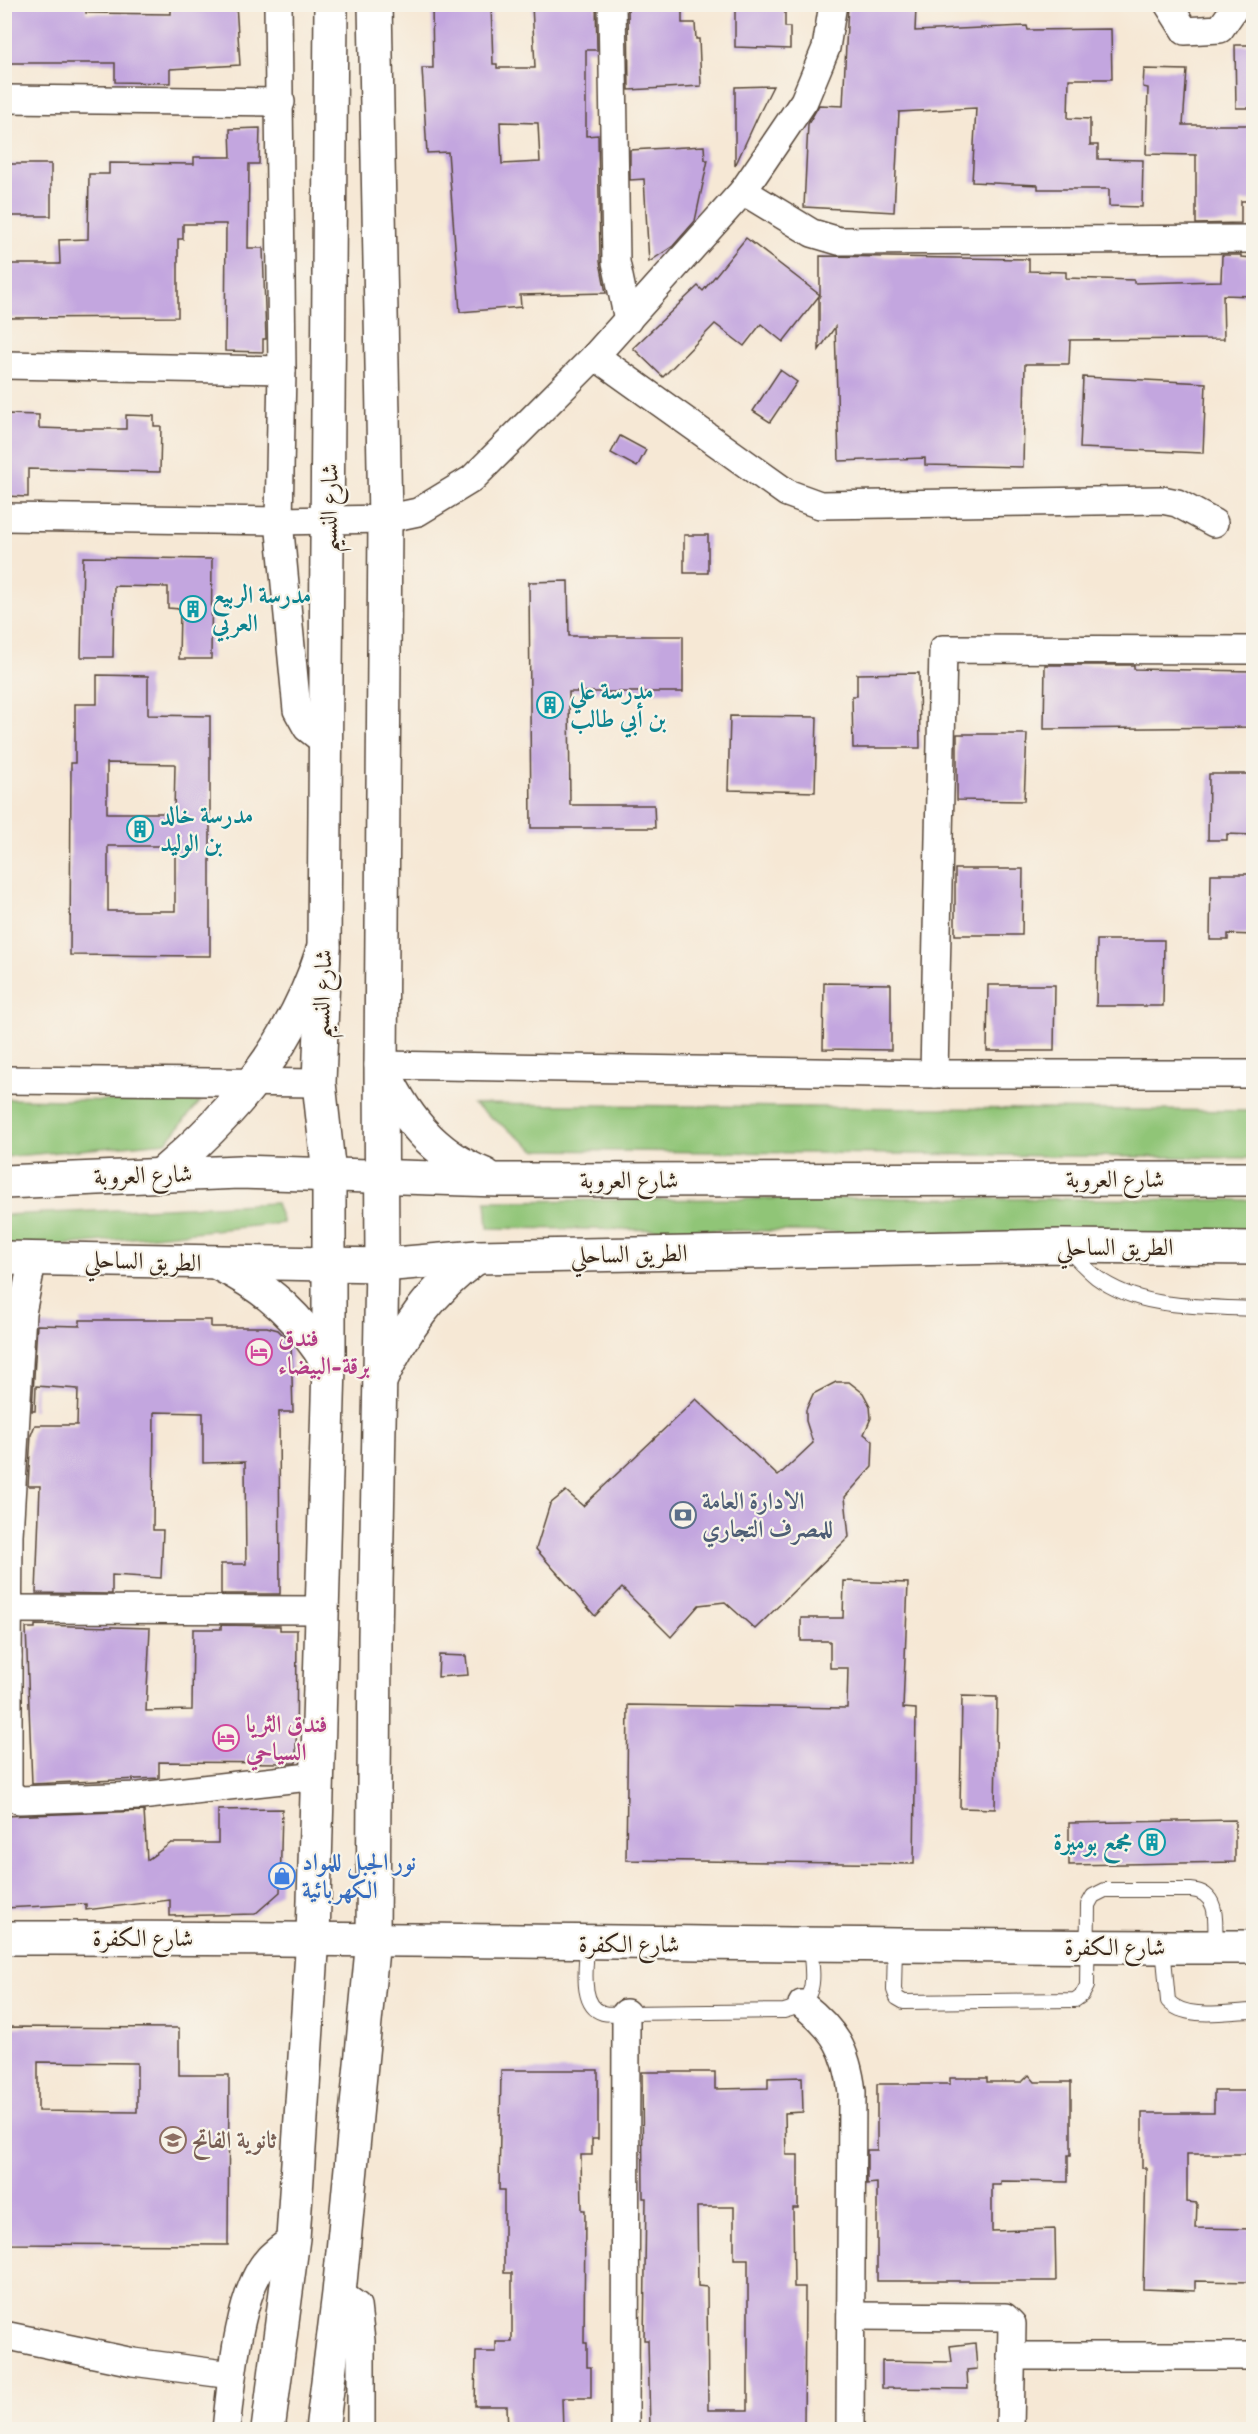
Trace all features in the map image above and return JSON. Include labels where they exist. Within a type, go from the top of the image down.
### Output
[{"type":"main road","name":"شارع النسيم","points":[[268,2430],[293,2238],[313,1937],[323,1610],[329,1365],[329,1174],[319,1083],[324,947],[329,519],[331,4]]},
{"type":"main road","points":[[322,2430],[339,2293],[373,1939],[375,1637],[382,1265],[381,1065],[385,519],[375,4]]},
{"type":"main road","points":[[161,1175],[213,1128],[253,1083],[291,1028],[304,1002],[324,947]]},
{"type":"main road","points":[[381,1065],[394,1096],[413,1124],[438,1148],[466,1167],[498,1180]]},
{"type":"main road","name":"شارع العروبة","points":[[4,1182],[161,1175],[329,1174],[498,1180],[1254,1179]]},
{"type":"main road","name":"الطريق الساحلي","points":[[19,1258],[217,1263],[329,1262],[382,1265],[477,1257],[1063,1246],[1254,1248]]},
{"type":"main road","points":[[380,1381],[412,1321],[457,1271],[477,1257]]},
{"type":"main road","points":[[217,1263],[270,1294],[293,1315],[313,1339],[329,1365]]},
{"type":"main road","name":"شارع الكفرة","points":[[4,1938],[313,1937],[587,1944],[1254,1947]]},
{"type":"street","points":[[278,4],[281,102],[282,370],[279,521],[297,710],[307,728],[326,743]]},
{"type":"street","points":[[612,4],[616,262],[628,320]]},
{"type":"street","points":[[4,517],[279,521],[385,519],[418,512],[472,479],[595,356],[743,191],[804,101],[826,48],[833,4]]},
{"type":"street","points":[[1168,4],[1185,31],[1220,29],[1233,9],[1233,4]]},
{"type":"street","points":[[4,99],[281,102]]},
{"type":"street","points":[[743,191],[812,233],[839,241],[1254,239]]},
{"type":"street","points":[[595,356],[787,493],[820,505],[1162,500],[1177,503],[1214,523]]},
{"type":"street","points":[[4,365],[282,370]]},
{"type":"street","points":[[934,1074],[943,649],[1254,650]]},
{"type":"street","points":[[381,1065],[934,1074],[1254,1074]]},
{"type":"street","points":[[4,1080],[319,1083]]},
{"type":"street","points":[[19,1258],[22,1313],[11,1422],[7,1535],[6,1792],[19,1800],[140,1796],[318,1776]]},
{"type":"street","points":[[7,1609],[323,1610]]},
{"type":"street","points":[[802,2004],[823,2020],[839,2041],[849,2066],[852,2092],[850,2430]]},
{"type":"street","points":[[625,2430],[626,2013]]},
{"type":"street","points":[[226,2430],[232,2375],[248,2294],[267,2260],[293,2238]]},
{"type":"street","points":[[339,2293],[357,2306],[361,2341],[361,2430]]},
{"type":"street","points":[[851,2316],[998,2315],[1005,2317],[1012,2324],[1010,2430]]},
{"type":"street","points":[[4,2335],[133,2362],[232,2375]]},
{"type":"street","points":[[1011,2355],[1254,2356]]},
{"type":"lane","points":[[1063,1246],[1097,1277],[1141,1299],[1186,1306],[1254,1308]]},
{"type":"lane","points":[[895,1945],[894,1990],[897,1998],[904,2002],[1075,2000],[1082,1995],[1087,1986],[1088,1905],[1099,1892],[1191,1890],[1204,1893],[1214,1905],[1215,1947]]},
{"type":"lane","points":[[587,1944],[589,2000],[603,2013],[784,2011],[802,2004],[813,1984],[810,1945]]},
{"type":"lane","points":[[1163,1947],[1168,2001],[1174,2008],[1186,2012],[1254,2011]]},
{"type":"green space","points":[[5,1099],[200,1102],[166,1142],[5,1157]]},
{"type":"green space","points":[[473,1104],[1253,1111],[1253,1158],[536,1150]]},
{"type":"green space","points":[[893,1198],[1253,1200],[1254,1236],[488,1228],[486,1201]]},
{"type":"green space","points":[[276,1203],[283,1223],[5,1251],[4,1215]]},
{"type":"building","points":[[4,4],[86,4],[86,13],[171,14],[171,4],[236,4],[240,65],[170,69],[170,83],[115,82],[115,63],[4,63]]},
{"type":"building","points":[[432,4],[491,4],[493,64],[497,64],[497,68],[535,68],[532,4],[596,4],[597,50],[586,50],[586,136],[598,135],[600,262],[606,293],[520,295],[521,307],[460,312],[448,152],[427,153],[422,68],[433,68]],"holes":[[[500,122],[538,123],[540,162],[502,164]]]},
{"type":"building","points":[[628,4],[682,4],[682,23],[695,23],[696,39],[699,39],[701,86],[629,90]]},
{"type":"building","points":[[735,4],[785,4],[785,27],[790,27],[790,49],[735,47]]},
{"type":"building","points":[[848,4],[916,7],[915,31],[1027,26],[1028,30],[1111,29],[1112,79],[1069,79],[1068,118],[1090,119],[1090,145],[1098,145],[1098,159],[1143,160],[1142,207],[1109,206],[1109,189],[1038,189],[1038,185],[972,182],[976,108],[899,112],[894,212],[804,207],[808,124],[819,105],[843,106]]},
{"type":"building","points":[[1235,45],[1254,45],[1254,108],[1236,108]]},
{"type":"building","points":[[1144,69],[1187,70],[1183,125],[1254,125],[1254,201],[1241,201],[1241,223],[1196,224],[1196,155],[1146,154],[1148,88],[1143,87]]},
{"type":"building","points":[[773,86],[759,114],[735,166],[735,87]]},
{"type":"building","points":[[260,128],[259,164],[249,164],[248,248],[263,248],[266,339],[263,339],[263,352],[225,351],[226,224],[183,224],[183,239],[178,239],[178,317],[4,318],[4,264],[60,264],[59,240],[88,239],[89,174],[109,174],[109,163],[194,164],[194,157],[231,157],[230,129]]},
{"type":"building","points":[[704,146],[705,160],[708,160],[695,221],[673,246],[649,262],[644,179],[630,180],[630,150]]},
{"type":"building","points":[[4,164],[51,164],[51,216],[4,216]]},
{"type":"building","points":[[746,238],[820,295],[820,256],[1029,259],[1029,271],[1066,272],[1066,278],[1134,280],[1134,283],[1221,281],[1222,255],[1241,255],[1241,257],[1254,258],[1254,296],[1223,295],[1224,339],[1070,340],[1069,364],[1025,364],[1023,467],[925,465],[925,458],[839,461],[835,327],[819,350],[819,296],[783,342],[761,324],[744,346],[715,324],[663,377],[633,348],[698,286],[703,291]]},
{"type":"building","points":[[780,370],[797,382],[770,422],[753,411]]},
{"type":"building","points":[[1083,377],[1206,383],[1203,453],[1080,448]]},
{"type":"building","points":[[6,414],[39,415],[39,428],[69,429],[126,429],[126,415],[154,416],[154,426],[161,426],[160,472],[28,469],[28,497],[4,496]]},
{"type":"building","points":[[620,436],[646,450],[637,467],[611,453]]},
{"type":"building","points":[[684,535],[708,535],[708,573],[684,573]]},
{"type":"building","name":"مدرسة الربيع العربي","points":[[83,557],[212,559],[211,659],[179,659],[180,609],[168,608],[168,587],[114,586],[113,657],[81,657]]},
{"type":"building","points":[[568,581],[569,636],[683,636],[683,692],[569,692],[570,805],[654,805],[655,828],[531,828],[529,582]]},
{"type":"building","points":[[1045,665],[1134,665],[1134,669],[1254,671],[1254,727],[1044,729]]},
{"type":"building","points":[[919,673],[920,748],[853,748],[852,696],[857,696],[857,674]]},
{"type":"building","name":"مدرسة خالد بن الوليد","points":[[97,675],[148,676],[148,715],[210,716],[210,956],[70,955],[71,763],[75,763],[75,704],[97,704]],"holes":[[[107,763],[175,764],[174,813],[107,813]],[[108,846],[175,846],[175,911],[108,911]]]},
{"type":"building","points":[[730,716],[817,717],[815,792],[728,790]]},
{"type":"building","points":[[957,734],[1027,734],[1024,801],[957,800]]},
{"type":"building","points":[[1209,774],[1254,774],[1254,835],[1227,834],[1227,840],[1208,840]]},
{"type":"building","points":[[955,869],[1023,869],[1022,935],[955,935]]},
{"type":"building","points":[[1211,874],[1254,874],[1254,935],[1228,934],[1228,940],[1210,940]]},
{"type":"building","points":[[1097,940],[1164,940],[1163,1006],[1096,1006]]},
{"type":"building","points":[[824,983],[891,984],[891,1050],[823,1049]]},
{"type":"building","points":[[988,985],[1055,985],[1054,1051],[987,1051]]},
{"type":"building","points":[[80,1320],[211,1320],[211,1327],[267,1327],[278,1330],[291,1343],[293,1412],[279,1412],[280,1594],[221,1594],[221,1564],[246,1564],[245,1462],[203,1463],[203,1413],[154,1412],[153,1530],[163,1530],[161,1578],[112,1575],[112,1594],[36,1593],[40,1486],[28,1486],[31,1435],[35,1425],[77,1425],[78,1389],[36,1386],[35,1411],[32,1411],[37,1325],[80,1326]]},
{"type":"building","points":[[836,1382],[849,1382],[863,1393],[870,1406],[871,1418],[864,1434],[873,1441],[872,1467],[845,1497],[849,1537],[755,1629],[725,1602],[699,1605],[671,1637],[622,1588],[595,1616],[536,1549],[550,1504],[566,1491],[583,1506],[696,1399],[778,1476],[813,1443],[806,1421],[806,1410],[813,1394]]},
{"type":"building","points":[[844,1581],[908,1583],[903,1708],[916,1709],[914,1864],[626,1860],[628,1705],[847,1708],[848,1668],[830,1668],[830,1641],[801,1641],[801,1618],[843,1618]]},
{"type":"building","points":[[35,1625],[150,1628],[146,1711],[192,1710],[193,1629],[221,1629],[221,1625],[280,1626],[280,1630],[297,1630],[296,1763],[159,1762],[159,1778],[32,1784],[26,1628],[35,1628]]},
{"type":"building","points":[[439,1655],[466,1656],[468,1675],[438,1677]]},
{"type":"building","points":[[962,1696],[997,1697],[995,1809],[960,1808]]},
{"type":"building","points":[[282,1809],[280,1892],[255,1914],[170,1916],[170,1900],[86,1910],[86,1904],[4,1908],[4,1816],[144,1811],[147,1860],[171,1843],[218,1843],[218,1810]]},
{"type":"building","name":"مجمع بوميرة","points":[[1235,1820],[1235,1862],[1069,1865],[1069,1823]]},
{"type":"building","points":[[4,2027],[179,2028],[179,2075],[229,2075],[228,2245],[4,2244]],"holes":[[[38,2062],[137,2063],[137,2112],[38,2111]]]},
{"type":"building","points":[[501,2070],[598,2070],[598,2139],[592,2139],[592,2155],[581,2155],[582,2210],[585,2210],[584,2343],[587,2343],[587,2367],[591,2367],[591,2398],[562,2398],[563,2430],[508,2430],[507,2406],[475,2406],[476,2352],[496,2352],[496,2342],[512,2342],[512,2273],[504,2273],[504,2190],[499,2190]]},
{"type":"building","points":[[642,2072],[715,2072],[715,2089],[768,2088],[768,2078],[802,2077],[803,2112],[785,2113],[786,2155],[798,2155],[798,2208],[793,2208],[794,2287],[805,2287],[804,2430],[650,2430],[648,2340],[644,2340],[646,2198],[643,2198]],"holes":[[[697,2207],[734,2207],[734,2259],[748,2259],[748,2410],[708,2410],[707,2287],[698,2286]]]},
{"type":"building","points":[[1029,2075],[1035,2082],[1071,2082],[1071,2155],[1068,2155],[1068,2182],[1001,2181],[1001,2185],[992,2185],[992,2231],[1055,2229],[1056,2281],[877,2281],[877,2183],[867,2184],[867,2150],[877,2150],[877,2084],[950,2084],[950,2078],[987,2078],[987,2082],[1022,2082]]},
{"type":"building","points":[[1214,2091],[1254,2091],[1254,2154],[1187,2154],[1187,2202],[1197,2203],[1196,2228],[1254,2229],[1254,2282],[1195,2281],[1195,2291],[1143,2289],[1146,2168],[1142,2168],[1142,2113],[1214,2113]]},
{"type":"building","points":[[975,2343],[977,2369],[967,2370],[968,2389],[882,2388],[882,2361],[952,2362],[950,2346]]},
{"type":"place","name":"مدرسة الربيع العربي","points":[[193,609]]},
{"type":"place","name":"مدرسة علي بن أبي طالب","points":[[550,705]]},
{"type":"place","name":"مدرسة خالد بن الوليد","points":[[140,829]]},
{"type":"place","name":"فندق برقة-البيضاء","points":[[259,1352]]},
{"type":"place","name":"الادارة العامة للمصرف التجاري","points":[[683,1515]]},
{"type":"place","name":"فندق الثريا السياحي","points":[[226,1738]]},
{"type":"place","name":"مجمع بوميرة","points":[[1152,1842]]},
{"type":"place","name":"نور الجبل للمواد الكهربائية","points":[[282,1876]]},
{"type":"place","name":"ثانوية الفاتح","points":[[173,2140]]}]
